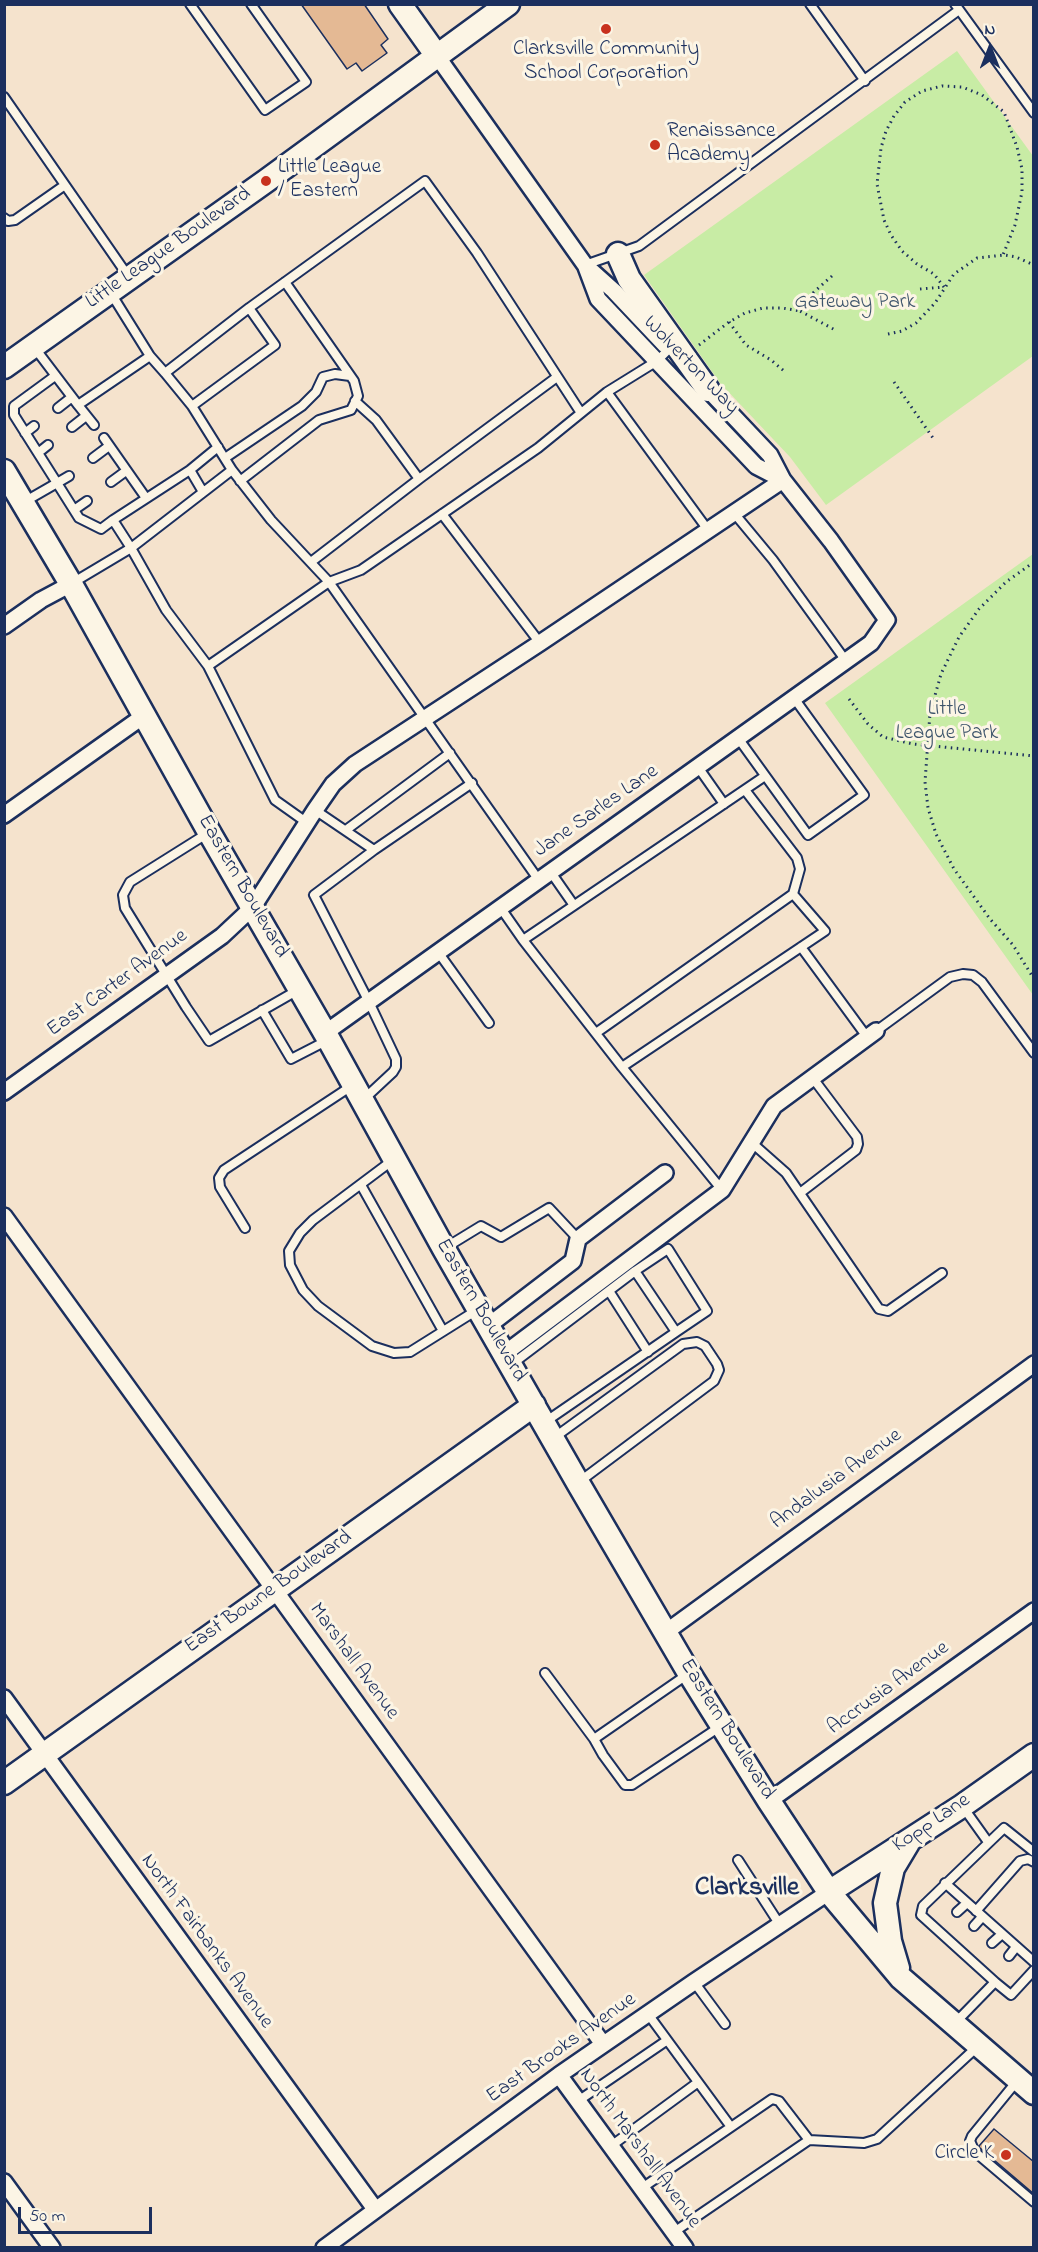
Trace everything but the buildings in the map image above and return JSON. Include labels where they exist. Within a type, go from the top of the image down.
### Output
[{"type":"main road","points":[[400,4],[437,56]]},
{"type":"main road","name":"Little League Boulevard","points":[[4,367],[266,181],[508,4]]},
{"type":"main road","points":[[618,254],[629,279],[708,390]]},
{"type":"main road","name":"Eastern Boulevard","points":[[6,477],[71,584],[507,1360],[689,1673],[769,1801],[830,1892],[901,1978],[1026,2086]]},
{"type":"main road","name":"East Bowne Boulevard","points":[[4,1783],[274,1589],[543,1422]]},
{"type":"main road","name":"Kopp Lane","points":[[830,1892],[962,1806],[1034,1755]]},
{"type":"main road","points":[[901,1978],[890,1941],[885,1904],[893,1868],[910,1840]]},
{"type":"street","name":"Wolverton Way","points":[[437,56],[585,265],[614,291],[770,455],[783,480],[831,540],[887,620]]},
{"type":"street","name":"Wolverton Way","points":[[585,265],[598,299],[756,466],[783,480]]},
{"type":"street","name":"East Carter Avenue","points":[[4,1092],[222,936],[253,907],[310,816],[333,784],[355,764],[540,644],[783,480]]},
{"type":"street","points":[[4,626],[41,600],[71,584]]},
{"type":"street","name":"Jane Sarles Lane","points":[[327,1036],[369,1002],[544,875],[871,643],[887,620]]},
{"type":"street","points":[[4,815],[145,716]]},
{"type":"street","points":[[507,1360],[722,1190],[774,1106],[871,1034]]},
{"type":"street","points":[[483,1317],[573,1261],[578,1239],[665,1173]]},
{"type":"street","name":"Marshall Avenue","points":[[4,1216],[603,2044]]},
{"type":"street","name":"Andalusia Avenue","points":[[666,1632],[1034,1364]]},
{"type":"street","name":"Accrusia Avenue","points":[[769,1801],[1034,1611]]},
{"type":"street","name":"North Fairbanks Avenue","points":[[4,1698],[375,2209]]},
{"type":"street","name":"East Brooks Avenue","points":[[324,2247],[603,2044],[830,1892]]},
{"type":"street","name":"North Marshall Avenue","points":[[559,2075],[685,2247]]},
{"type":"street","points":[[4,2182],[52,2247]]},
{"type":"lane","points":[[190,4],[265,110],[306,82],[251,4]]},
{"type":"lane","points":[[810,4],[865,81]]},
{"type":"lane","points":[[585,265],[639,246],[865,81],[957,7],[1034,113]]},
{"type":"lane","points":[[4,96],[129,277]]},
{"type":"lane","points":[[165,373],[249,308],[425,181],[477,253],[581,413]]},
{"type":"lane","points":[[4,218],[8,221],[15,220],[65,185]]},
{"type":"lane","points":[[240,481],[319,420],[351,410],[358,396],[350,376],[285,282]]},
{"type":"lane","points":[[110,291],[150,356],[192,406],[240,481],[271,520],[329,582],[472,783],[544,875],[573,904]]},
{"type":"lane","points":[[192,406],[275,345],[249,308]]},
{"type":"lane","points":[[33,346],[94,425]]},
{"type":"lane","points":[[208,666],[329,582],[361,570],[538,448],[607,392],[657,361],[669,349]]},
{"type":"lane","points":[[78,405],[150,356]]},
{"type":"lane","points":[[225,458],[302,406],[316,392],[323,377],[335,374],[350,376]]},
{"type":"lane","points":[[55,376],[14,406],[14,415],[79,518],[101,529],[190,470],[218,447]]},
{"type":"lane","points":[[311,562],[557,377]]},
{"type":"lane","points":[[607,392],[708,531]]},
{"type":"lane","points":[[58,408],[72,397]]},
{"type":"lane","points":[[356,401],[376,420],[419,479]]},
{"type":"lane","points":[[72,427],[87,416]]},
{"type":"lane","points":[[25,433],[34,426]]},
{"type":"lane","points":[[104,438],[146,498]]},
{"type":"lane","points":[[38,453],[48,445]]},
{"type":"lane","points":[[93,458],[109,446]]},
{"type":"lane","points":[[190,470],[203,492]]},
{"type":"lane","points":[[71,584],[131,548],[232,470]]},
{"type":"lane","points":[[111,482],[126,471]]},
{"type":"lane","points":[[23,503],[69,476]]},
{"type":"lane","points":[[74,510],[87,501]]},
{"type":"lane","points":[[734,513],[773,560],[846,661]]},
{"type":"lane","points":[[442,514],[540,644]]},
{"type":"lane","points":[[113,520],[166,610],[208,666],[275,800],[346,830],[374,850]]},
{"type":"lane","points":[[738,738],[808,835],[864,795],[794,698]]},
{"type":"lane","points":[[346,830],[450,753]]},
{"type":"lane","points":[[698,766],[724,804]]},
{"type":"lane","points":[[523,940],[765,776]]},
{"type":"lane","points":[[245,1228],[220,1188],[219,1178],[224,1170],[393,1072],[396,1066],[396,1059],[369,1002],[314,895],[374,850],[472,783]]},
{"type":"lane","points":[[596,1033],[793,894],[800,869],[797,858],[745,789]]},
{"type":"lane","points":[[209,832],[130,882],[123,895],[125,908],[209,1041],[300,988]]},
{"type":"lane","points":[[622,1067],[825,931],[793,894]]},
{"type":"lane","points":[[500,907],[622,1067],[722,1190]]},
{"type":"lane","points":[[801,947],[871,1034],[950,977],[963,974],[973,975],[982,982],[1034,1053]]},
{"type":"lane","points":[[438,952],[489,1023]]},
{"type":"lane","points":[[262,1011],[291,1059],[327,1036]]},
{"type":"lane","points":[[800,1193],[856,1150],[858,1144],[857,1137],[812,1077]]},
{"type":"lane","points":[[751,1142],[786,1173],[879,1309],[888,1311],[942,1273]]},
{"type":"lane","points":[[394,1160],[313,1220],[300,1233],[289,1251],[290,1265],[303,1290],[318,1306],[372,1346],[394,1353],[410,1352],[443,1331],[483,1317]]},
{"type":"lane","points":[[361,1185],[443,1331]]},
{"type":"lane","points":[[444,1249],[481,1226],[501,1237],[549,1208],[578,1239]]},
{"type":"lane","points":[[507,1360],[668,1249],[707,1311],[543,1422]]},
{"type":"lane","points":[[635,1271],[676,1332]]},
{"type":"lane","points":[[609,1291],[648,1352]]},
{"type":"lane","points":[[543,1422],[683,1344],[698,1342],[705,1346],[717,1364],[719,1370],[714,1381],[578,1483]]},
{"type":"lane","points":[[545,1673],[594,1738],[603,1755],[625,1785],[632,1785],[722,1726]]},
{"type":"lane","points":[[594,1738],[689,1673]]},
{"type":"lane","points":[[962,1806],[988,1842]]},
{"type":"lane","points":[[1034,1852],[1004,1828],[923,1906],[921,1915],[941,1928],[1011,1995],[1034,1970]]},
{"type":"lane","points":[[976,1911],[1020,1861],[1028,1859],[1034,1862]]},
{"type":"lane","points":[[738,1860],[780,1925]]},
{"type":"lane","points":[[945,1883],[1034,1962]]},
{"type":"lane","points":[[957,1912],[967,1903]]},
{"type":"lane","points":[[974,1926],[982,1917]]},
{"type":"lane","points":[[992,1943],[1002,1934]]},
{"type":"lane","points":[[1008,1956],[1016,1947]]},
{"type":"lane","points":[[954,2024],[993,1977]]},
{"type":"lane","points":[[694,1982],[725,2024]]},
{"type":"lane","points":[[648,2014],[731,2127]]},
{"type":"lane","points":[[578,2101],[666,2041]]},
{"type":"lane","points":[[674,2232],[809,2140],[864,2143],[877,2139],[979,2046]]},
{"type":"lane","points":[[611,2146],[698,2083]]},
{"type":"lane","points":[[1026,2086],[976,2131],[970,2141],[975,2152],[1034,2202]]},
{"type":"lane","points":[[642,2188],[772,2099],[779,2102],[809,2140]]},
{"type":"path","points":[[944,287],[934,274],[917,264],[903,251],[891,236],[884,220],[877,184],[881,148],[886,131],[905,102],[922,91],[942,86],[962,87],[982,95],[1004,112],[1017,147],[1022,169],[1022,192],[1015,225],[1003,255]]},
{"type":"path","points":[[888,334],[903,331],[916,322],[935,303],[954,274],[977,258],[1003,255],[1016,257],[1034,265]]},
{"type":"path","points":[[800,311],[814,292],[832,276]]},
{"type":"path","points":[[920,289],[944,287]]},
{"type":"path","points":[[693,349],[729,322],[745,313],[764,308],[800,311],[837,331]]},
{"type":"path","points":[[729,322],[746,345],[784,371]]},
{"type":"path","points":[[894,381],[933,438]]},
{"type":"path","points":[[1034,562],[1006,582],[979,609],[959,637],[941,674],[930,713],[925,782],[928,808],[936,834],[954,869],[990,919],[1013,945],[1034,980]]},
{"type":"path","points":[[849,699],[868,724],[883,737],[913,744],[1034,756]]},
{"type":"green space","name":"Gateway Park","points":[[957,51],[1033,156],[1033,356],[826,505],[790,457],[720,383],[644,275]]},
{"type":"green space","name":"Little League Park","points":[[1033,554],[1033,995],[825,703]]},
{"type":"place","name":"Clarksville Community School Corporation","points":[[606,29]]},
{"type":"place","name":"Renaissance Academy","points":[[655,145]]},
{"type":"place","name":"Little League / Eastern","points":[[266,181]]},
{"type":"place","name":"Circle K","points":[[1006,2155]]},
{"type":"district","name":"Clarksville","points":[[747,1890]]}]
